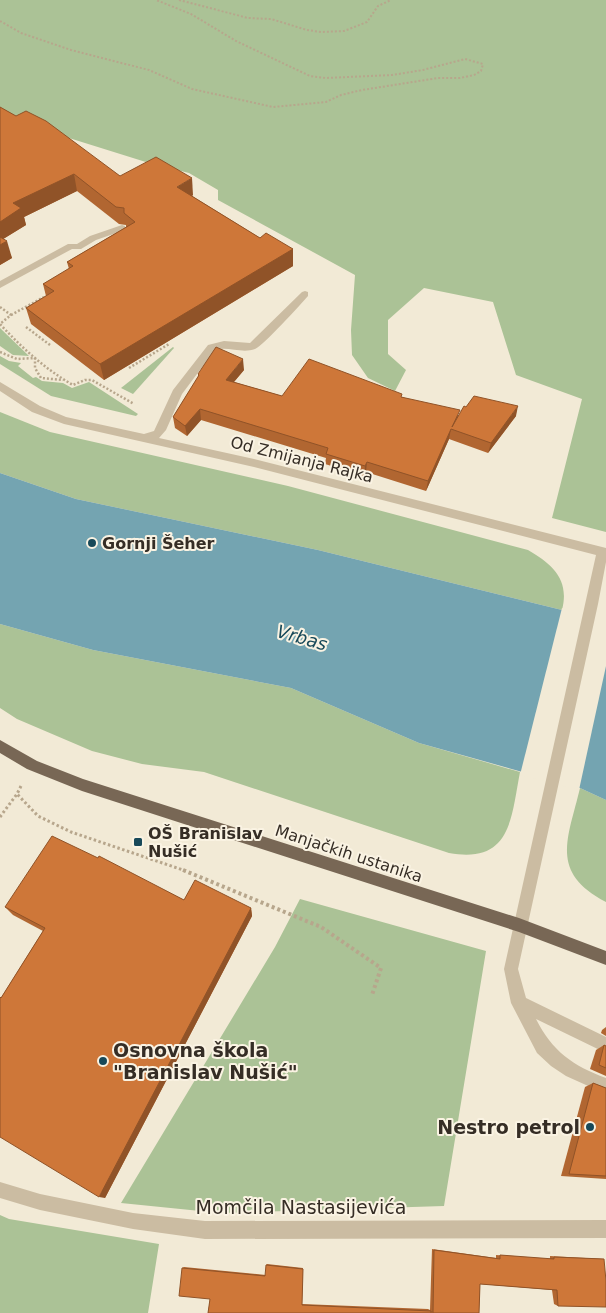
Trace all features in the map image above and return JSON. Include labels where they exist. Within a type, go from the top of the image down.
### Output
[{"type":"main road","name":"Manjačkih ustanika","points":[[0,746],[32,765],[82,786],[519,925],[606,958]]},
{"type":"street","points":[[0,285],[71,246],[78,247],[93,238],[122,228]]},
{"type":"street","points":[[145,438],[158,434],[162,430],[177,393],[212,347],[224,344],[242,347],[253,346],[305,294]]},
{"type":"street","name":"Od Zmijanja Rajka","points":[[0,386],[36,409],[64,420],[254,463],[604,553]]},
{"type":"street","points":[[604,553],[519,925],[511,969],[512,985],[519,1003],[543,1048],[563,1065],[587,1079],[606,1086]]},
{"type":"street","points":[[519,1003],[606,1045]]},
{"type":"street","name":"Momčila Nastasijevića","points":[[0,1190],[40,1202],[133,1221],[205,1230],[606,1229]]},
{"type":"path","points":[[0,21],[21,33],[71,50],[149,70],[192,89],[273,107],[326,102],[341,95],[362,90],[438,78],[460,78],[474,75],[481,71],[483,64],[456,60],[423,70],[392,75],[326,78],[310,76],[236,41],[191,14],[156,0]]},
{"type":"path","points":[[179,0],[248,18],[271,19],[298,28],[321,32],[344,31],[366,22],[372,11],[391,0]]},
{"type":"path","points":[[44,297],[11,315],[0,324],[35,358],[64,380],[73,385],[86,380],[92,380],[134,404]]},
{"type":"path","points":[[0,307],[11,315]]},
{"type":"path","points":[[26,327],[50,345]]},
{"type":"path","points":[[129,368],[169,344]]},
{"type":"path","points":[[0,352],[11,359],[35,358]]},
{"type":"path","points":[[35,358],[36,368],[41,378],[64,380]]},
{"type":"path","points":[[0,817],[17,794],[32,765]]},
{"type":"path","points":[[17,794],[38,816],[71,832],[167,863],[321,928],[381,968],[372,995]]},
{"type":"green space","points":[[0,0],[606,0],[606,532],[552,518],[582,399],[516,375],[493,302],[424,288],[388,320],[388,354],[406,370],[395,391],[368,378],[352,355],[351,330],[355,275],[218,200],[218,190],[189,173],[149,163],[37,128],[0,110]]},
{"type":"green space","points":[[0,328],[29,356],[13,355],[0,346]]},
{"type":"green space","points":[[173,347],[133,394],[121,388]]},
{"type":"green space","points":[[0,356],[9,361],[21,363],[18,366],[33,378],[36,377],[42,381],[63,383],[72,388],[89,382],[138,414],[136,416],[51,396],[0,364]]},
{"type":"green space","points":[[0,412],[50,432],[288,486],[528,550],[545,561],[561,581],[564,599],[562,610],[318,550],[76,499],[0,473]]},
{"type":"green space","points":[[0,624],[93,650],[291,688],[419,743],[520,772],[510,821],[496,845],[485,852],[469,855],[449,853],[204,772],[142,764],[92,751],[17,719],[0,708]]},
{"type":"green space","points":[[580,788],[606,800],[606,902],[588,891],[576,879],[567,853],[571,823]]},
{"type":"green space","points":[[300,899],[486,951],[444,1206],[220,1213],[121,1203],[275,947]]},
{"type":"green space","points":[[0,1215],[9,1219],[159,1244],[148,1313],[0,1313]]},
{"type":"water","name":"Vrbas","points":[[0,473],[76,499],[318,550],[562,610],[606,629],[606,800],[580,788],[419,743],[291,688],[93,650],[0,624]]},
{"type":"pier","points":[[562,608],[606,626],[606,666],[579,790],[520,775]]},
{"type":"building","points":[[0,107],[16,116],[26,111],[46,121],[120,176],[156,157],[192,178],[177,187],[260,238],[266,233],[293,249],[100,364],[26,308],[54,291],[43,284],[73,266],[67,262],[135,222],[124,213],[124,208],[116,207],[74,174],[13,203],[21,208],[0,222]]},
{"type":"building","points":[[0,237],[7,241],[0,245]]},
{"type":"building","points":[[216,347],[243,359],[226,380],[282,396],[309,359],[402,394],[401,397],[460,410],[452,427],[464,406],[466,407],[474,396],[518,406],[491,443],[451,429],[428,481],[367,462],[365,466],[326,454],[328,448],[200,409],[185,426],[173,417]]},
{"type":"building","name":"Osnovna škola \"Branislav Nušić\"","points":[[52,836],[98,858],[99,856],[184,900],[195,880],[251,908],[99,1197],[0,1137],[0,997],[45,928],[5,907]]},
{"type":"building","points":[[604,1045],[606,1046],[606,1068],[599,1065]]},
{"type":"building","name":"Nestro petrol","points":[[593,1083],[606,1088],[606,1176],[569,1174]]},
{"type":"building","points":[[434,1250],[500,1259],[500,1255],[554,1259],[554,1257],[604,1259],[606,1307],[558,1306],[557,1290],[480,1284],[479,1313],[433,1313]]},
{"type":"building","points":[[266,1265],[303,1269],[302,1305],[431,1311],[431,1313],[208,1313],[210,1299],[179,1296],[182,1268],[265,1276]]},
{"type":"place","name":"Gornji Šeher","points":[[92,543]]},
{"type":"place","name":"OŠ Branislav Nušić","points":[[138,842]]},
{"type":"place","name":"Osnovna škola \"Branislav Nušić\"","points":[[103,1061]]},
{"type":"place","name":"Nestro petrol","points":[[590,1127]]}]
